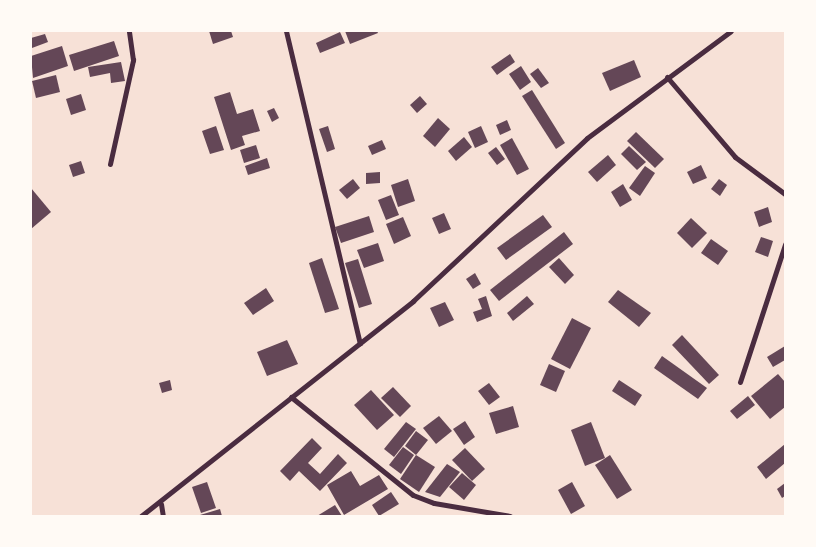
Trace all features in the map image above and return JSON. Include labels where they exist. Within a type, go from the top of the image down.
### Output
[{"type":"street","points":[[110,164],[134,60],[129,31]]},
{"type":"street","points":[[286,31],[360,343]]},
{"type":"street","points":[[141,516],[161,504],[412,301],[587,138],[667,76],[731,31]]},
{"type":"street","points":[[667,76],[735,157],[785,194]]},
{"type":"street","points":[[740,382],[785,244]]},
{"type":"street","points":[[291,397],[413,495],[434,503],[510,516]]},
{"type":"street","points":[[161,504],[162,516]]},
{"type":"building","points":[[209,31],[231,31],[233,37],[213,44]]},
{"type":"building","points":[[345,31],[377,31],[378,33],[350,44]]},
{"type":"building","points":[[340,32],[345,43],[320,53],[316,43]]},
{"type":"building","points":[[45,34],[48,42],[32,48],[31,38]]},
{"type":"building","points":[[114,41],[119,56],[74,71],[69,55]]},
{"type":"building","points":[[62,46],[68,66],[33,78],[31,56]]},
{"type":"building","points":[[510,54],[515,62],[497,75],[491,67]]},
{"type":"building","points":[[634,60],[641,77],[610,91],[602,73]]},
{"type":"building","points":[[121,62],[125,81],[111,83],[110,73],[90,77],[88,67]]},
{"type":"building","points":[[521,66],[531,82],[520,90],[509,74]]},
{"type":"building","points":[[538,68],[549,83],[541,88],[530,74]]},
{"type":"building","points":[[56,75],[60,92],[36,98],[32,81]]},
{"type":"building","points":[[532,90],[565,143],[556,149],[522,96]]},
{"type":"building","points":[[230,92],[237,114],[253,109],[260,131],[242,136],[245,145],[231,150],[214,97]]},
{"type":"building","points":[[81,94],[86,110],[71,115],[66,99]]},
{"type":"building","points":[[420,96],[427,104],[417,113],[410,105]]},
{"type":"building","points":[[274,108],[279,118],[272,122],[267,111]]},
{"type":"building","points":[[438,118],[450,129],[435,147],[423,136]]},
{"type":"building","points":[[507,120],[511,130],[500,135],[496,125]]},
{"type":"building","points":[[216,126],[224,150],[210,154],[202,131]]},
{"type":"building","points":[[328,126],[335,149],[327,152],[319,129]]},
{"type":"building","points":[[481,126],[488,142],[475,148],[468,132]]},
{"type":"building","points":[[636,132],[664,159],[655,168],[627,141]]},
{"type":"building","points":[[464,137],[472,147],[456,161],[448,151]]},
{"type":"building","points":[[512,138],[529,169],[517,175],[500,145]]},
{"type":"building","points":[[382,140],[386,149],[372,155],[368,146]]},
{"type":"building","points":[[256,145],[260,158],[244,163],[240,150]]},
{"type":"building","points":[[629,146],[646,162],[637,170],[621,154]]},
{"type":"building","points":[[496,147],[505,159],[497,165],[488,153]]},
{"type":"building","points":[[608,155],[616,165],[597,182],[588,172]]},
{"type":"building","points":[[267,158],[270,168],[248,175],[245,166]]},
{"type":"building","points":[[81,161],[85,173],[73,177],[69,165]]},
{"type":"building","points":[[701,165],[707,178],[693,184],[687,172]]},
{"type":"building","points":[[645,166],[655,173],[640,196],[629,188]]},
{"type":"building","points":[[380,172],[380,183],[366,184],[366,173]]},
{"type":"building","points":[[353,179],[360,188],[347,199],[339,190]]},
{"type":"building","points":[[408,179],[415,201],[398,207],[391,185]]},
{"type":"building","points":[[719,179],[727,185],[720,196],[711,189]]},
{"type":"building","points":[[623,184],[632,200],[620,207],[611,192]]},
{"type":"building","points":[[31,188],[51,212],[31,229]]},
{"type":"building","points":[[391,195],[399,215],[386,220],[378,200]]},
{"type":"building","points":[[768,207],[772,222],[759,227],[754,212]]},
{"type":"building","points":[[444,213],[451,229],[439,234],[432,218]]},
{"type":"building","points":[[543,215],[552,227],[506,260],[497,248]]},
{"type":"building","points":[[369,216],[374,232],[341,243],[335,227]]},
{"type":"building","points":[[403,217],[411,236],[394,244],[386,224]]},
{"type":"building","points":[[691,218],[707,233],[692,248],[677,233]]},
{"type":"building","points":[[564,232],[573,244],[499,301],[490,290]]},
{"type":"building","points":[[761,237],[773,241],[768,257],[755,252]]},
{"type":"building","points":[[711,239],[728,251],[718,265],[701,253]]},
{"type":"building","points":[[378,243],[384,261],[364,268],[357,250]]},
{"type":"building","points":[[322,258],[339,309],[325,313],[309,263]]},
{"type":"building","points":[[559,258],[574,275],[565,284],[549,267]]},
{"type":"building","points":[[358,259],[372,304],[359,308],[345,263]]},
{"type":"building","points":[[475,273],[481,284],[473,289],[466,279]]},
{"type":"building","points":[[266,288],[274,301],[253,315],[244,303]]},
{"type":"building","points":[[618,290],[651,313],[639,327],[608,302]]},
{"type":"building","points":[[486,296],[492,316],[477,322],[473,312],[482,309],[478,299]]},
{"type":"building","points":[[527,296],[534,304],[513,321],[507,313]]},
{"type":"building","points":[[445,302],[454,320],[439,327],[430,308]]},
{"type":"building","points":[[572,318],[591,328],[570,369],[551,359]]},
{"type":"building","points":[[682,335],[719,375],[709,384],[672,345]]},
{"type":"building","points":[[287,340],[298,364],[267,376],[257,352]]},
{"type":"building","points":[[785,346],[785,360],[773,367],[767,357]]},
{"type":"building","points":[[662,356],[707,388],[698,399],[654,368]]},
{"type":"building","points":[[549,364],[565,371],[556,392],[540,385]]},
{"type":"building","points":[[778,374],[785,382],[785,407],[770,419],[751,396]]},
{"type":"building","points":[[170,380],[172,390],[162,393],[159,383]]},
{"type":"building","points":[[619,380],[642,395],[635,406],[612,391]]},
{"type":"building","points":[[489,383],[500,397],[489,405],[478,391]]},
{"type":"building","points":[[393,387],[411,406],[400,417],[381,398]]},
{"type":"building","points":[[371,390],[394,415],[377,430],[354,405]]},
{"type":"building","points":[[748,396],[755,405],[737,419],[730,411]]},
{"type":"building","points":[[513,406],[519,427],[496,434],[489,413]]},
{"type":"building","points":[[439,416],[452,431],[436,444],[423,428]]},
{"type":"building","points":[[465,421],[475,437],[464,445],[453,429]]},
{"type":"building","points":[[406,422],[416,429],[394,457],[384,449]]},
{"type":"building","points":[[591,422],[605,458],[585,466],[571,430]]},
{"type":"building","points":[[416,431],[428,440],[416,455],[405,446]]},
{"type":"building","points":[[312,438],[322,448],[308,463],[320,474],[338,454],[347,463],[320,491],[299,471],[290,481],[280,471]]},
{"type":"building","points":[[785,444],[785,463],[766,479],[757,467]]},
{"type":"building","points":[[403,447],[414,455],[401,474],[389,465]]},
{"type":"building","points":[[465,448],[485,469],[472,481],[452,460]]},
{"type":"building","points":[[416,455],[435,467],[419,492],[400,479]]},
{"type":"building","points":[[610,455],[632,490],[617,499],[595,465]]},
{"type":"building","points":[[447,464],[460,472],[440,497],[425,492]]},
{"type":"building","points":[[351,471],[360,486],[379,475],[388,489],[344,515],[327,485]]},
{"type":"building","points":[[462,473],[476,485],[464,500],[449,487]]},
{"type":"building","points":[[207,482],[216,508],[201,513],[192,487]]},
{"type":"building","points":[[572,482],[585,506],[571,514],[558,490]]},
{"type":"building","points":[[785,483],[785,496],[782,498],[777,489]]},
{"type":"building","points":[[391,492],[399,504],[379,516],[372,505]]},
{"type":"building","points":[[335,505],[342,516],[317,516]]},
{"type":"building","points":[[220,509],[222,516],[200,516],[200,515]]}]
